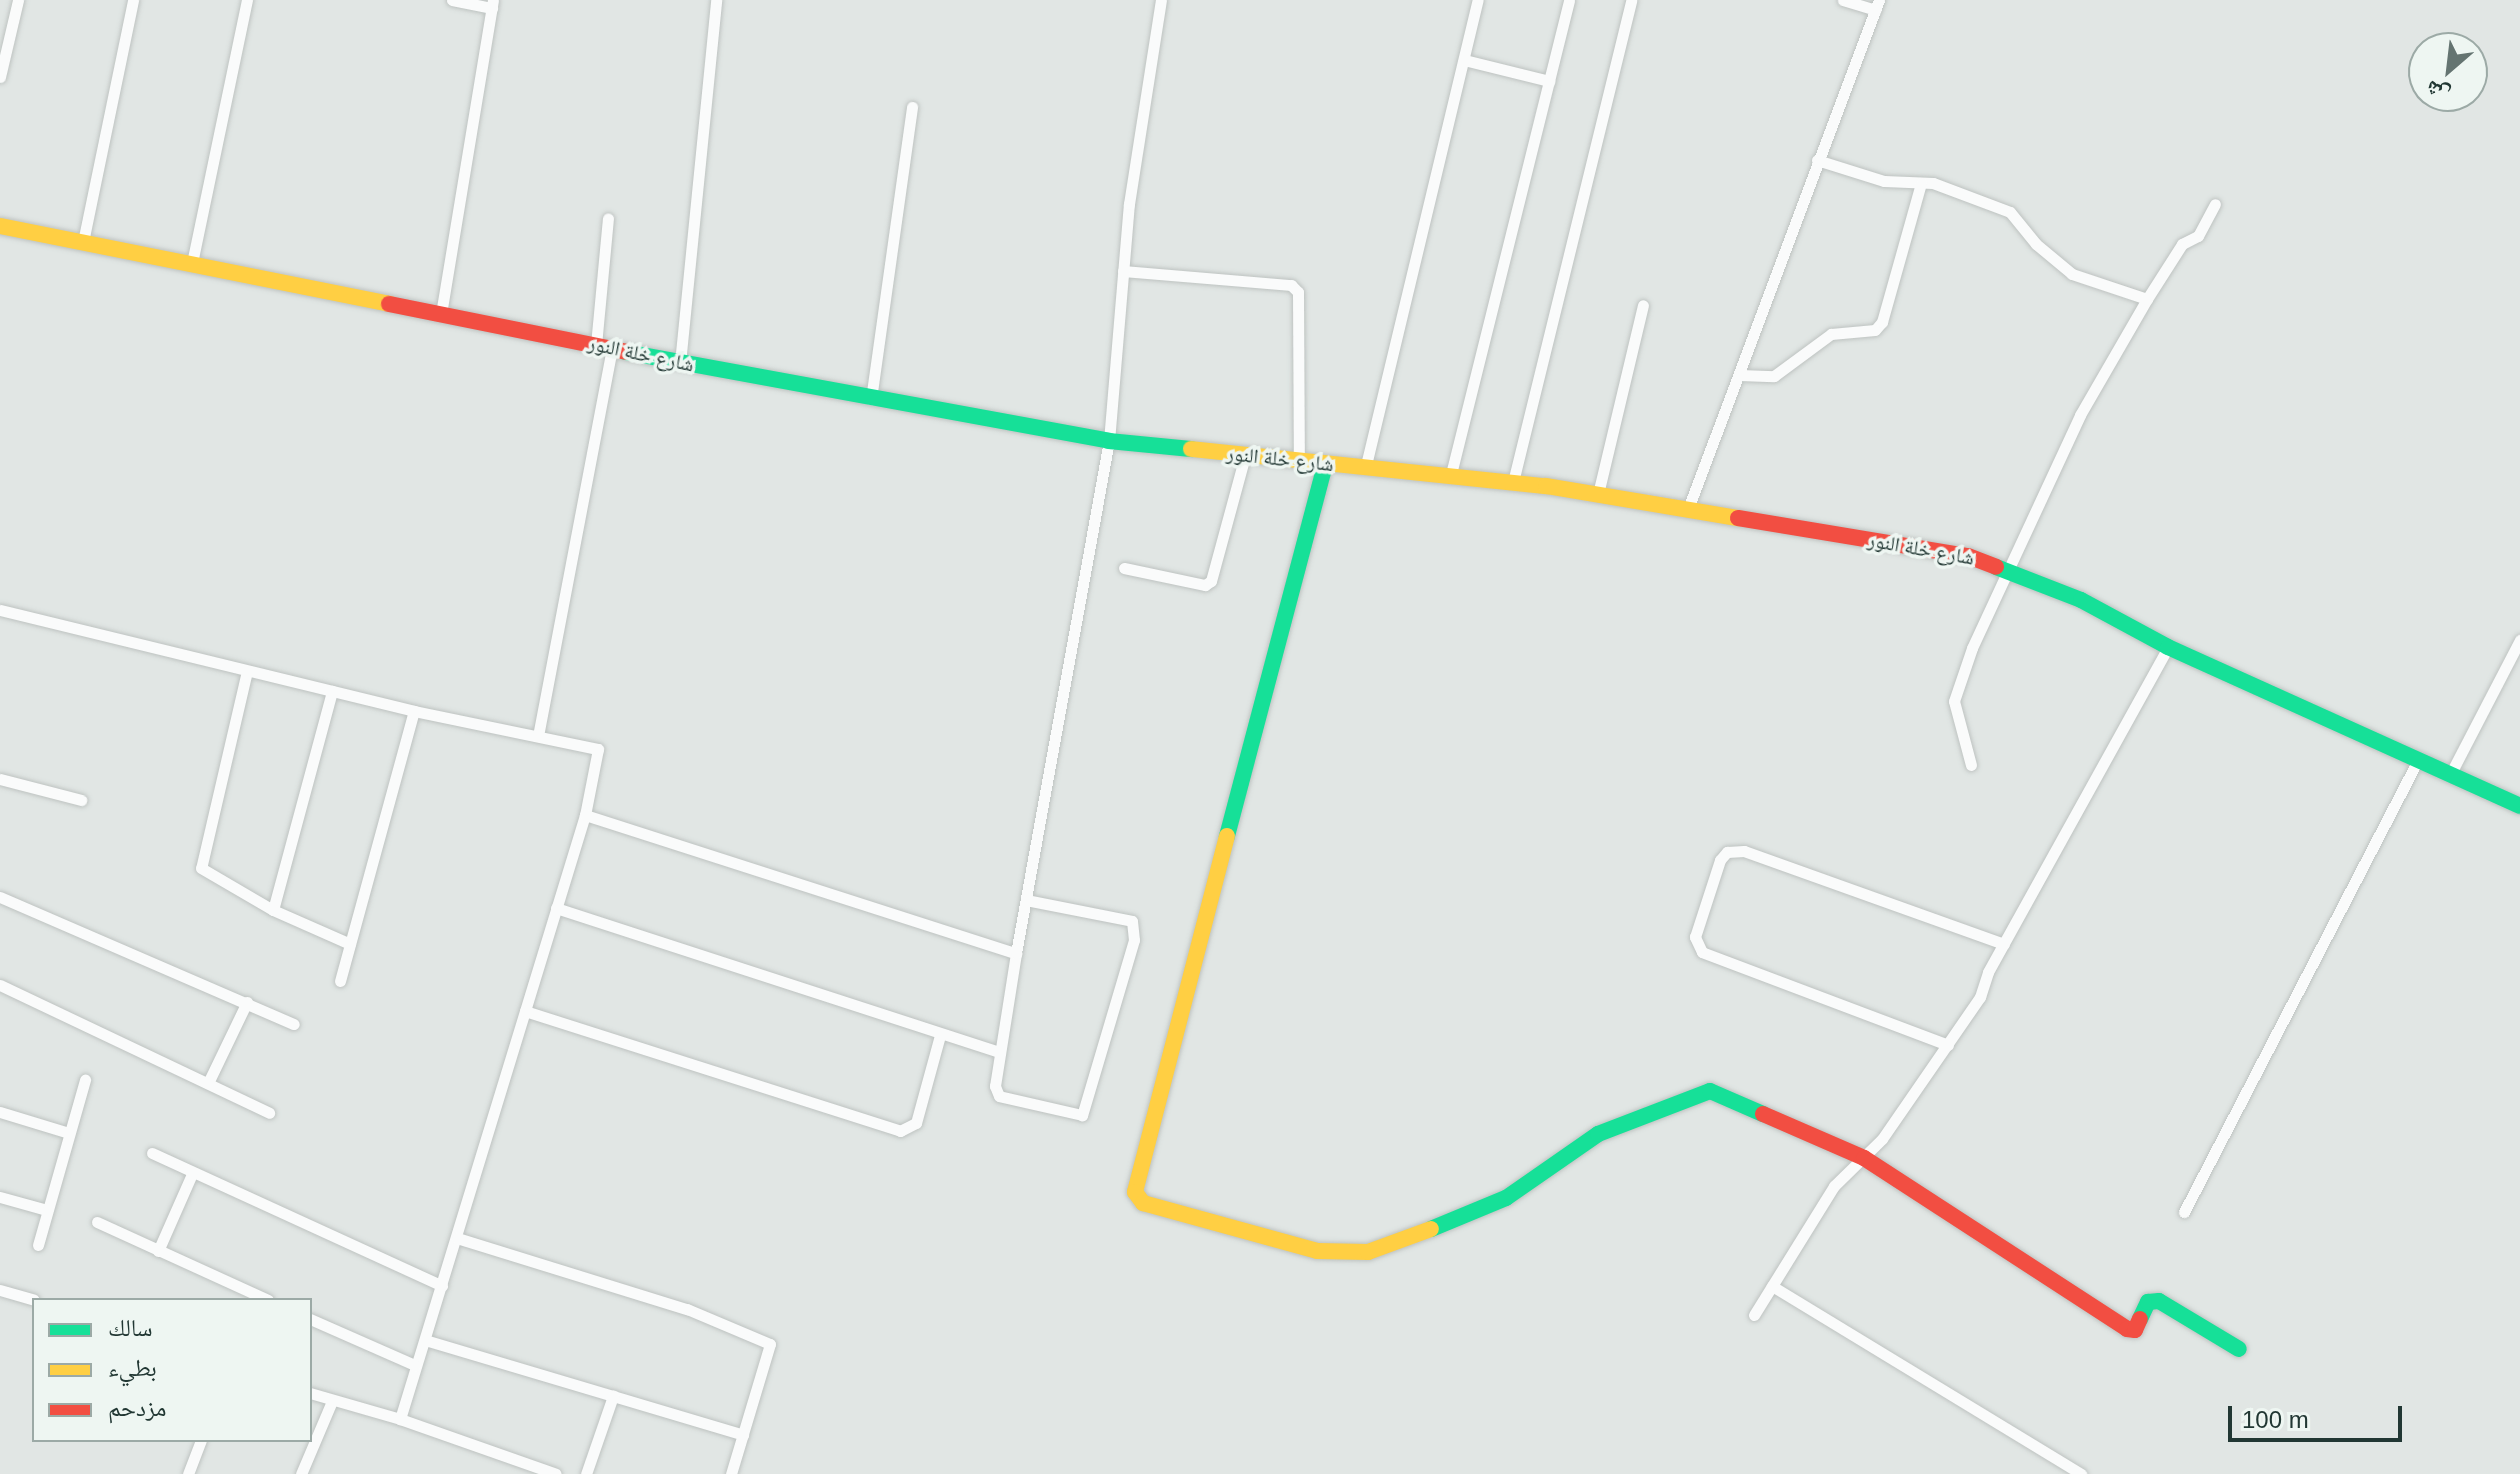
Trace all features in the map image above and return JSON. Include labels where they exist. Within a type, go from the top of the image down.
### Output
[{"type":"street","points":[[0,77],[18,0]]},
{"type":"street","points":[[83,242],[133,0]]},
{"type":"street","points":[[192,263],[247,0]]},
{"type":"street","points":[[441,314],[492,4],[452,0]]},
{"type":"street","points":[[680,363],[716,0]]},
{"type":"street","points":[[1026,900],[1132,921],[1134,940],[1082,1115],[999,1096],[999,1052],[1016,953],[1109,441],[1123,271],[1161,0]]},
{"type":"street","points":[[1366,465],[1478,0]]},
{"type":"street","points":[[1451,474],[1569,0]]},
{"type":"street","points":[[1513,482],[1631,0]]},
{"type":"street","points":[[1688,509],[1877,5],[1843,0]]},
{"type":"street","points":[[1464,60],[1549,81]]},
{"type":"street","points":[[871,399],[912,107]]},
{"type":"street","points":[[1817,160],[1875,179],[1921,183],[2010,212],[2042,251],[2072,274],[2147,299]]},
{"type":"street","points":[[1739,375],[1774,376],[1831,334],[1875,330],[1882,322],[1921,183]]},
{"type":"street","points":[[1971,765],[1954,701],[1972,648],[2080,415],[2182,244],[2198,236],[2215,204]]},
{"type":"street","points":[[538,736],[604,347],[608,219]]},
{"type":"street","name":"شارع خلة النور","points":[[0,226],[680,363],[1109,441],[1513,482],[1968,556],[2009,569],[2081,600],[2168,647],[2520,806]]},
{"type":"street","points":[[1123,271],[1291,285],[1298,292],[1299,461]]},
{"type":"street","points":[[1598,494],[1643,305]]},
{"type":"street","points":[[1124,568],[1205,585],[1211,581],[1245,456]]},
{"type":"street","points":[[1325,464],[1135,1182],[1143,1203],[1317,1251],[1368,1252],[1466,1217],[1506,1198],[1598,1134],[1710,1091],[1864,1158],[2127,1329],[2135,1330],[2148,1302],[2159,1301],[2239,1349]]},
{"type":"street","points":[[0,610],[414,711],[598,749],[585,815],[478,1153],[457,1238],[400,1419]]},
{"type":"street","points":[[2451,773],[2520,640]]},
{"type":"street","points":[[1754,1315],[1834,1186],[1864,1158],[1980,997],[2004,944],[2168,647]]},
{"type":"street","points":[[247,671],[201,868],[273,910],[350,944]]},
{"type":"street","points":[[273,910],[332,691]]},
{"type":"street","points":[[340,981],[414,711]]},
{"type":"street","points":[[2184,1212],[2419,758]]},
{"type":"street","points":[[0,779],[81,800]]},
{"type":"street","points":[[585,815],[1016,953]]},
{"type":"street","points":[[1948,1045],[1702,952],[1695,937],[1720,860],[1727,852],[1744,851],[2004,944]]},
{"type":"street","points":[[0,897],[294,1024]]},
{"type":"street","points":[[556,908],[999,1052]]},
{"type":"street","points":[[0,985],[269,1113]]},
{"type":"street","points":[[208,1083],[247,1002]]},
{"type":"street","points":[[525,1011],[900,1131],[916,1123],[940,1035]]},
{"type":"street","points":[[38,1245],[85,1080]]},
{"type":"street","points":[[0,1112],[69,1133]]},
{"type":"street","points":[[152,1153],[192,1174],[442,1286]]},
{"type":"street","points":[[158,1251],[192,1174]]},
{"type":"street","points":[[0,1197],[47,1210]]},
{"type":"street","points":[[97,1222],[264,1298]]},
{"type":"street","points":[[457,1238],[687,1309],[770,1344],[731,1474]]},
{"type":"street","points":[[1772,1286],[2081,1474]]},
{"type":"street","points":[[0,1290],[32,1299]]},
{"type":"street","points":[[312,1320],[415,1365]]},
{"type":"street","points":[[425,1340],[743,1435]]},
{"type":"street","points":[[312,1394],[400,1419],[556,1474]]},
{"type":"street","points":[[586,1474],[613,1396]]},
{"type":"street","points":[[301,1474],[332,1401]]},
{"type":"street","points":[[188,1474],[200,1442]]},
{"type":"traffic: fast","points":[[626,352],[1109,441],[1191,449]]},
{"type":"traffic: fast","points":[[1227,836],[1325,464]]},
{"type":"traffic: fast","points":[[1996,567],[2081,600],[2168,647],[2520,806]]},
{"type":"traffic: fast","points":[[1431,1229],[1506,1198],[1598,1134],[1710,1091],[1763,1114]]},
{"type":"traffic: fast","points":[[2140,1319],[2148,1302],[2159,1301],[2239,1349]]},
{"type":"traffic: slow","points":[[0,226],[389,304]]},
{"type":"traffic: slow","points":[[1191,449],[1546,486],[1738,518]]},
{"type":"traffic: slow","points":[[1227,836],[1135,1192],[1143,1203],[1317,1251],[1368,1252],[1431,1229]]},
{"type":"traffic: jam","points":[[389,304],[626,352]]},
{"type":"traffic: jam","points":[[1738,518],[1968,556],[1996,567]]},
{"type":"traffic: jam","points":[[1763,1114],[1864,1158],[2127,1329],[2135,1330],[2140,1319]]}]
